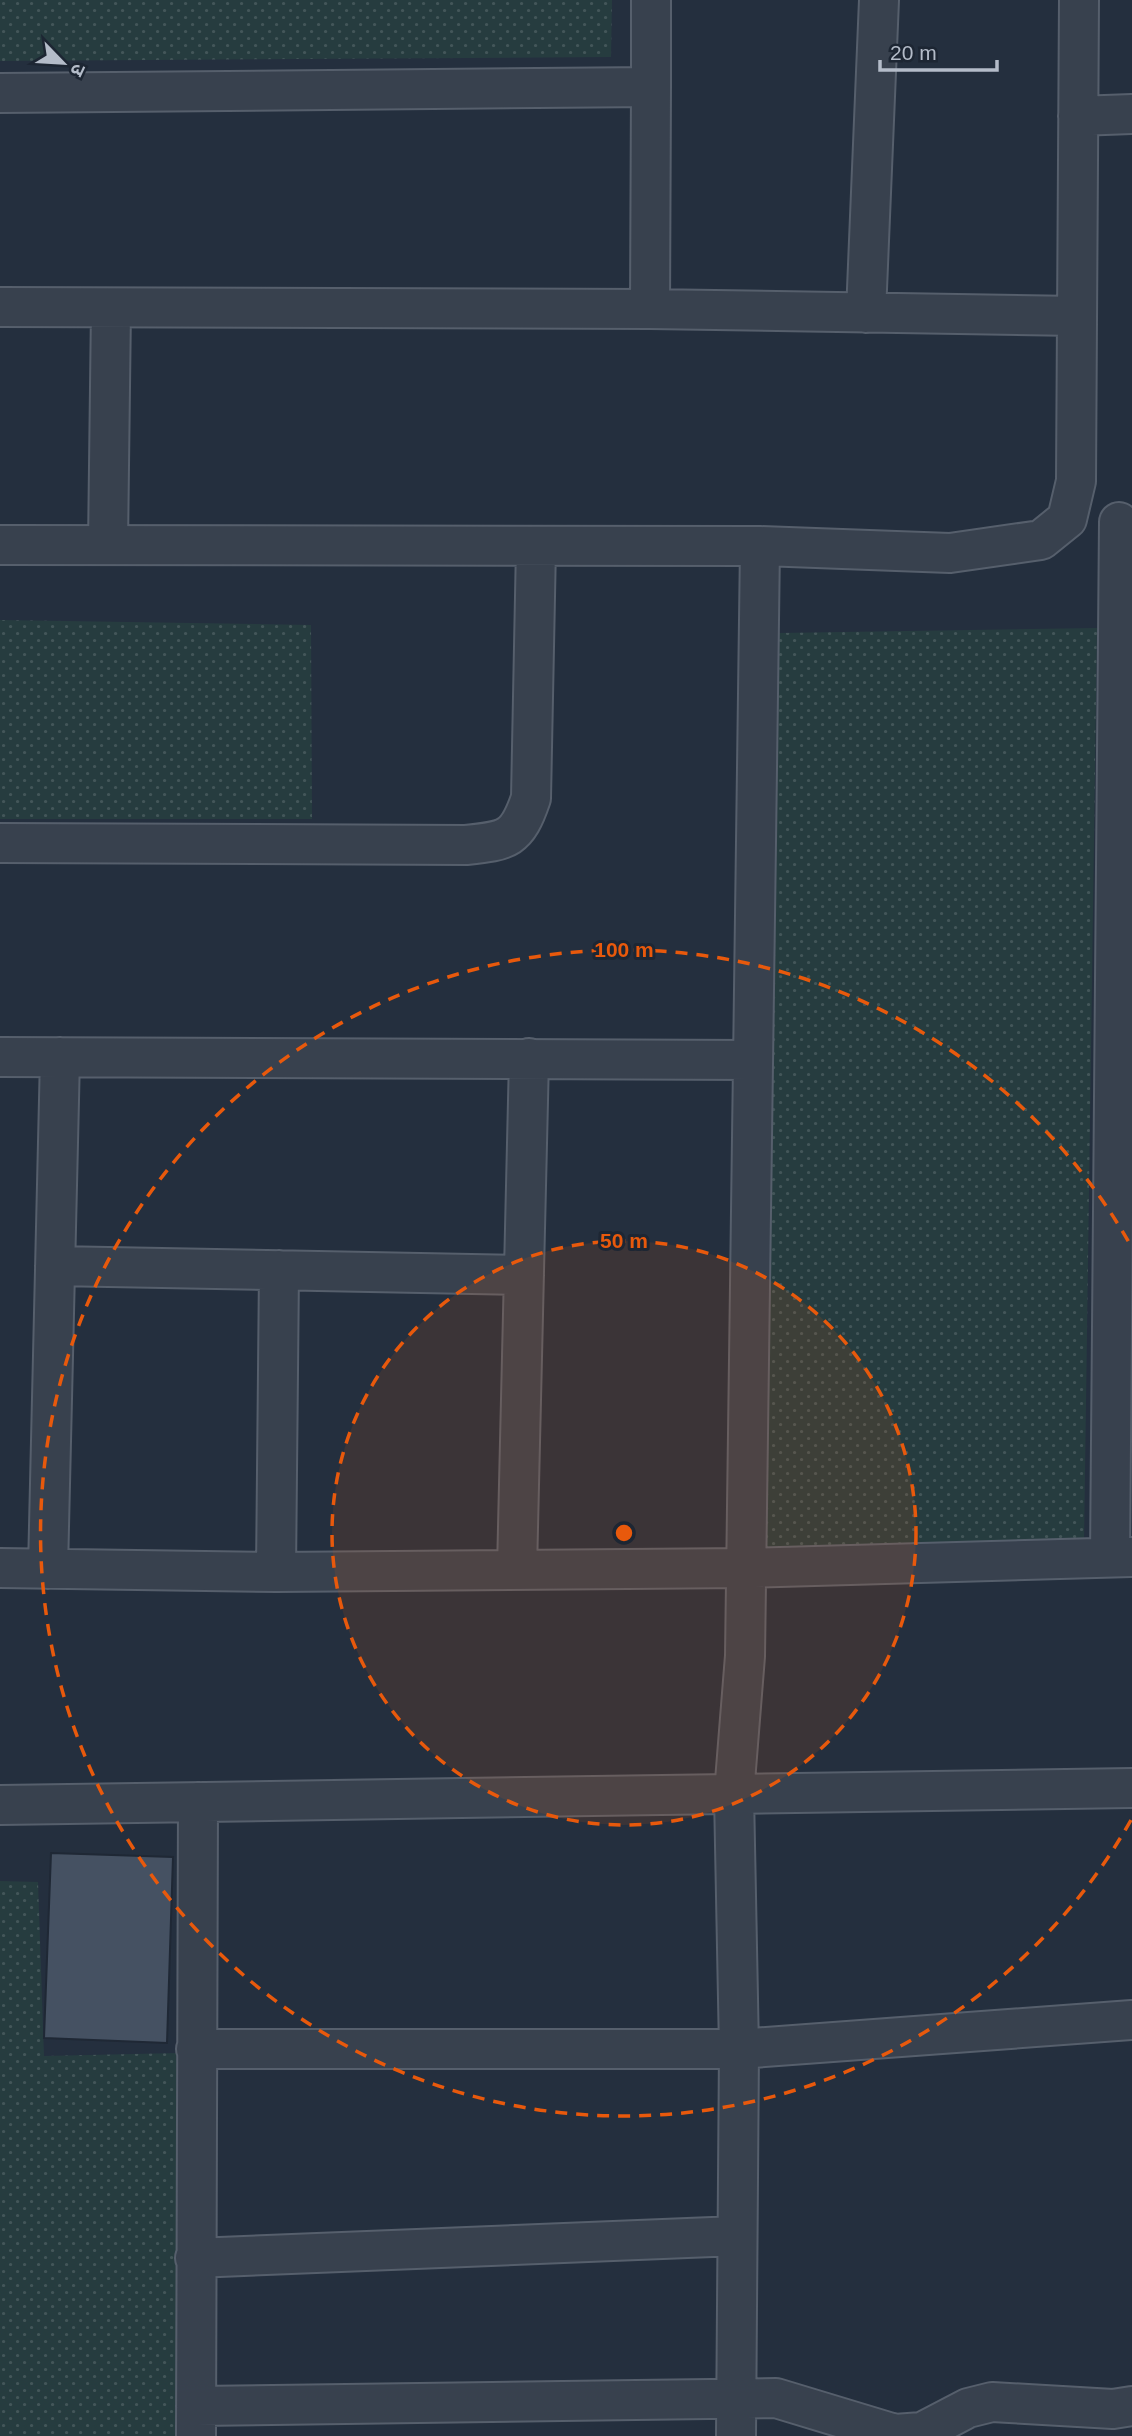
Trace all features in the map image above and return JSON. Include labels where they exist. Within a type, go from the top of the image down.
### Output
[{"type":"street","points":[[650,309],[651,0]]},
{"type":"street","points":[[866,313],[878,0]]},
{"type":"street","points":[[0,545],[760,546],[950,553],[1041,540],[1067,519],[1076,481],[1079,0]]},
{"type":"street","points":[[0,93],[651,88]]},
{"type":"street","points":[[1078,116],[1132,114]]},
{"type":"street","points":[[0,307],[650,309],[1077,316]]},
{"type":"street","points":[[108,545],[111,308]]},
{"type":"street","points":[[0,1568],[276,1572],[746,1568],[1121,1557],[1126,523],[1067,519]]},
{"type":"street","points":[[0,843],[466,845],[498,842],[522,827],[531,798],[536,545]]},
{"type":"street","points":[[736,2418],[739,2049],[734,1794],[746,1656],[760,546]]},
{"type":"street","points":[[0,1057],[753,1060]]},
{"type":"street","points":[[48,1569],[60,1057]]},
{"type":"street","points":[[517,1570],[529,1058]]},
{"type":"street","points":[[55,1266],[524,1275]]},
{"type":"street","points":[[276,1572],[279,1270]]},
{"type":"street","points":[[0,1805],[1132,1788]]},
{"type":"street","points":[[198,1802],[196,2421],[736,2418],[776,2398],[895,2435],[922,2432],[968,2408],[992,2402],[1113,2409],[1132,2406]]},
{"type":"street","points":[[196,2049],[739,2049],[1132,2020]]},
{"type":"street","points":[[195,2258],[737,2236]]},
{"type":"green space","points":[[0,0],[612,0],[611,57],[0,61]]},
{"type":"green space","points":[[0,620],[311,625],[312,819],[0,819]]},
{"type":"green space","points":[[1097,628],[1084,1543],[759,1556],[779,633]]},
{"type":"green space","points":[[0,1881],[38,1882],[44,2056],[179,2053],[185,2436],[0,2436]]},
{"type":"building","points":[[51,1853],[173,1857],[167,2043],[44,2038]]}]
